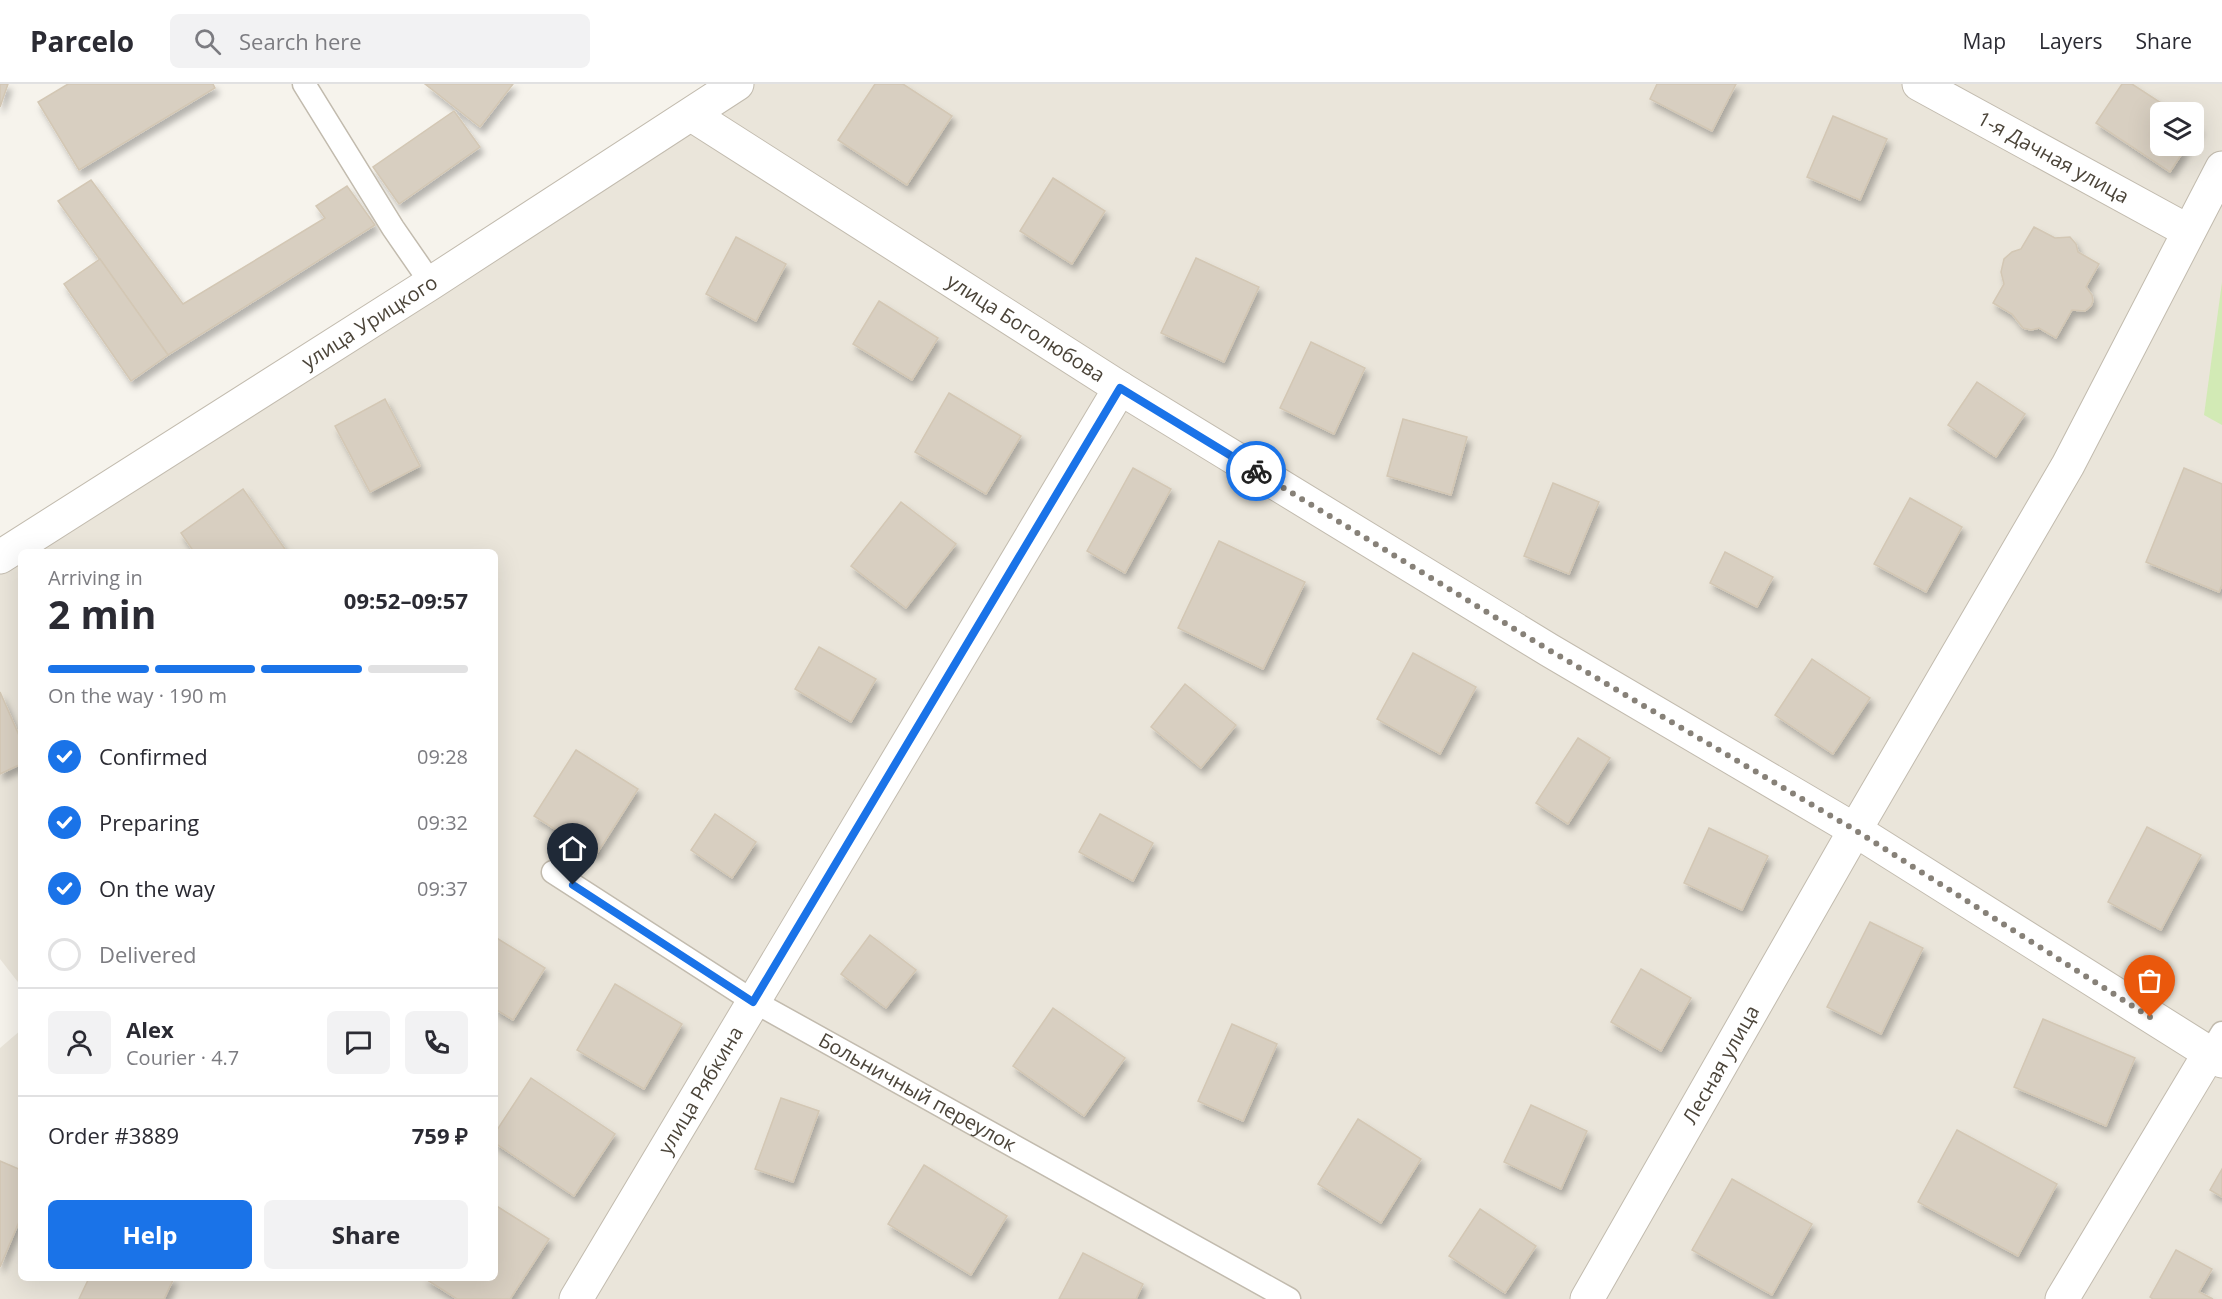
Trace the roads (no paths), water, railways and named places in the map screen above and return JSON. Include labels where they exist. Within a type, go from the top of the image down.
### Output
[{"type":"street","name":"улица Урицкого","points":[[0,557],[431,283],[737,84]]},
{"type":"street","name":"1-я Дачная улица","points":[[1919,84],[2188,231]]},
{"type":"street","name":"улица Боголюбова","points":[[692,115],[1120,388],[1549,650],[1855,830],[2218,1049]]},
{"type":"street","name":"Лесная улица","points":[[1587,1299],[1855,830],[2068,465],[2222,168]]},
{"type":"street","name":"улица Рябкина","points":[[576,1299],[1120,388]]},
{"type":"street","points":[[2062,1299],[2218,1049]]},
{"type":"lane","points":[[304,84],[393,228],[431,283]]},
{"type":"lane","name":"Больничный переулок","points":[[554,872],[753,1002],[1289,1299]]}]
